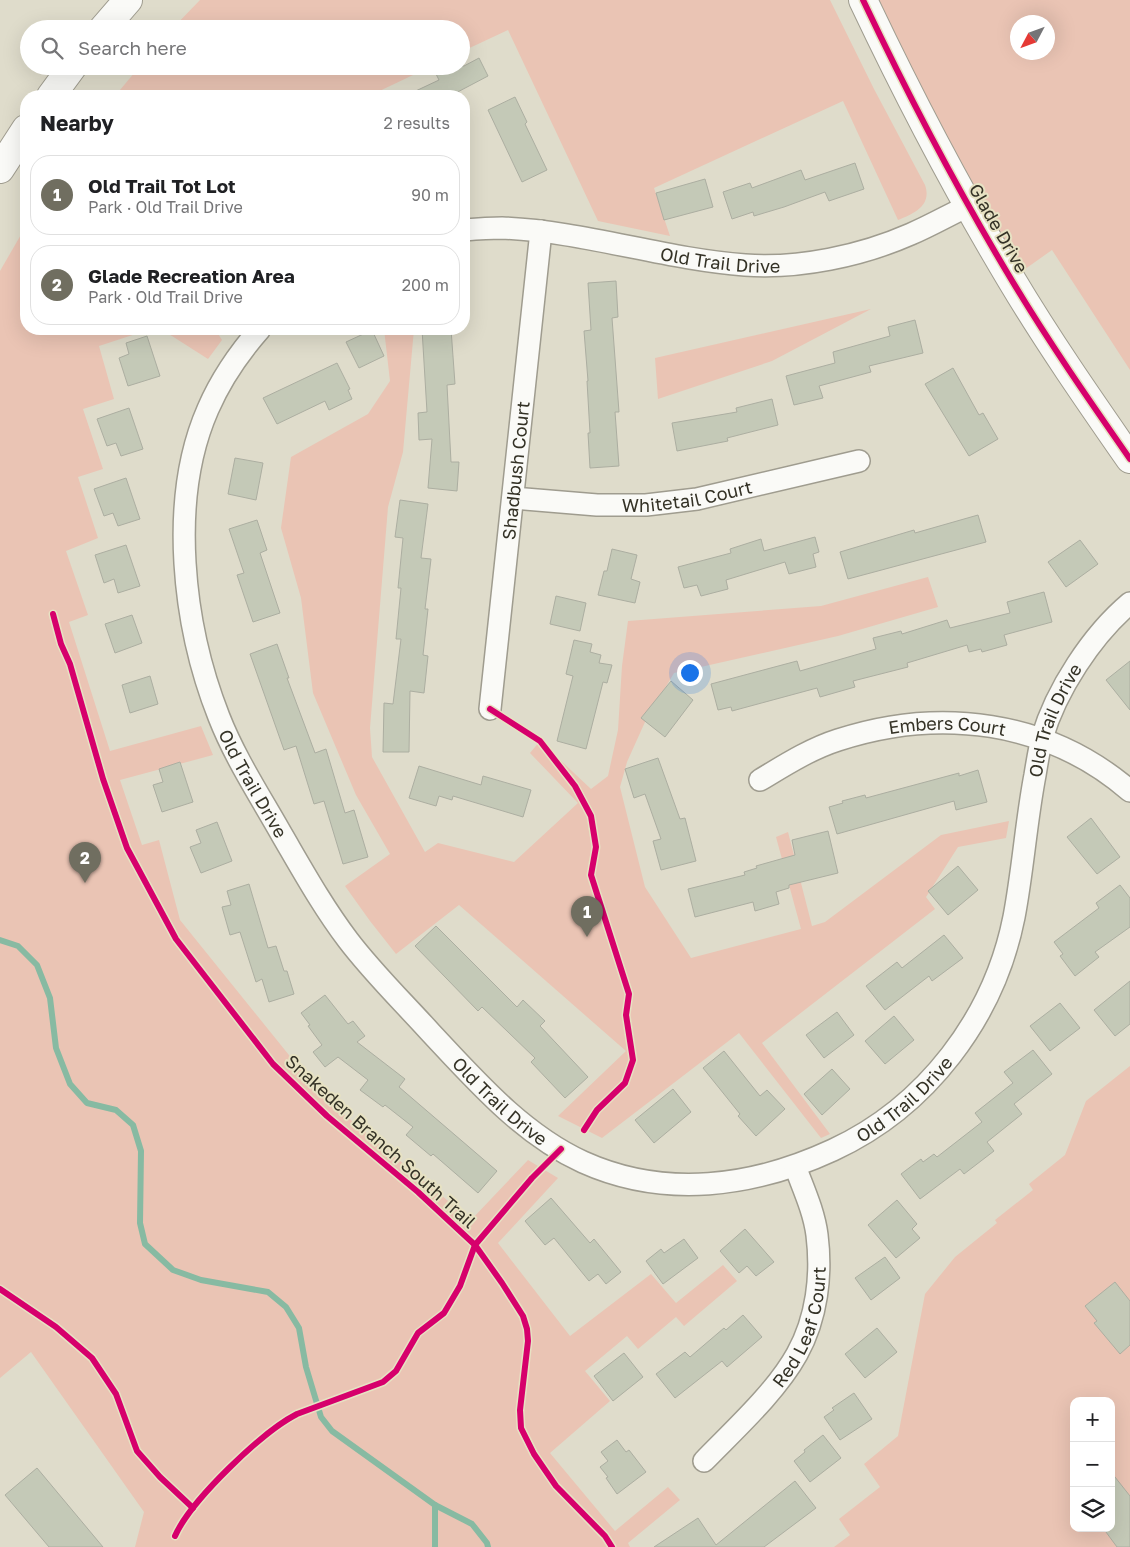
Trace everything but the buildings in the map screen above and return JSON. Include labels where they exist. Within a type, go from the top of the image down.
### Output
[{"type":"street","points":[[111,20],[128,0]]},
{"type":"street","name":"Glade Drive","points":[[863,0],[891,59],[968,206],[1011,280],[1072,376],[1130,459]]},
{"type":"street","points":[[55,90],[66,75]]},
{"type":"street","points":[[3,155],[20,137]]},
{"type":"street","name":"Old Trail Drive","points":[[470,230],[500,228],[541,231],[736,264],[781,265],[824,260],[868,250],[910,235],[968,206]]},
{"type":"street","name":"Shadbush Court","points":[[490,708],[541,231]]},
{"type":"street","name":"Old Trail Drive","points":[[255,335],[223,378],[207,410],[196,441],[188,486],[184,534],[186,583],[193,632],[204,678],[220,722],[243,767],[318,898],[348,940],[383,981],[475,1080],[503,1107],[538,1134],[583,1162],[636,1180],[668,1184],[717,1185],[795,1166],[835,1150],[876,1126],[905,1104],[940,1069],[972,1025],[986,1000],[1003,957],[1014,918],[1042,738],[1054,708],[1072,672],[1095,639],[1130,603]]},
{"type":"street","name":"Whitetail Court","points":[[513,498],[597,505],[646,505],[697,498],[859,461]]},
{"type":"street","name":"Embers Court","points":[[760,780],[795,759],[836,741],[879,729],[918,723],[959,722],[1003,728],[1042,738],[1089,762],[1130,791]]},
{"type":"street","name":"Red Leaf Court","points":[[704,1461],[772,1390],[797,1355],[809,1327],[818,1288],[817,1234],[795,1166]]},
{"type":"shaded area","points":[[200,0],[830,0],[874,89],[925,185],[926,198],[916,211],[898,220],[843,101],[654,188],[670,236],[598,221],[508,30],[470,48],[470,20],[181,20]]},
{"type":"shaded area","points":[[864,0],[1130,0],[1130,370],[1052,250],[1011,279]]},
{"type":"shaded area","points":[[132,75],[413,75],[382,90],[120,90]]},
{"type":"shaded area","points":[[20,236],[20,335],[133,335],[99,346],[114,399],[83,409],[103,469],[78,477],[98,538],[66,551],[88,615],[69,622],[110,751],[201,726],[213,755],[120,780],[142,845],[159,840],[180,920],[322,1096],[471,1220],[528,1160],[558,1178],[498,1243],[570,1336],[651,1274],[676,1303],[723,1265],[737,1281],[684,1326],[676,1317],[638,1349],[627,1336],[585,1371],[610,1401],[550,1453],[615,1531],[668,1487],[680,1500],[628,1543],[630,1547],[135,1547],[144,1512],[31,1352],[0,1378],[0,271]]},
{"type":"shaded area","points":[[871,309],[772,361],[658,399],[655,358]]},
{"type":"shaded area","points":[[170,335],[219,335],[222,340],[208,359]]},
{"type":"shaded area","points":[[385,335],[413,335],[403,452],[388,507],[370,728],[372,757],[425,852],[438,843],[514,862],[578,803],[530,753],[540,741],[591,789],[608,776],[618,730],[622,666],[628,621],[821,606],[928,577],[938,607],[838,636],[674,673],[645,722],[627,762],[620,787],[645,887],[691,958],[801,929],[776,837],[788,832],[812,926],[825,922],[941,835],[1009,821],[1006,838],[958,847],[926,897],[935,909],[762,1043],[830,1134],[821,1138],[739,1033],[602,1138],[558,1116],[626,1051],[459,905],[396,954],[345,886],[390,854],[356,795],[313,693],[301,598],[281,528],[291,457],[368,414],[390,381]]},
{"type":"shaded area","points":[[1130,1066],[1130,1547],[834,1547],[850,1535],[839,1519],[880,1487],[864,1464],[898,1436],[925,1294],[955,1257],[997,1223],[995,1220],[1033,1190],[1029,1184],[1065,1155],[1086,1101]]},
{"type":"waterway","points":[[0,940],[18,946],[37,965],[50,998],[56,1048],[70,1084],[87,1103],[116,1110],[133,1125],[141,1151],[140,1223],[145,1244],[173,1270],[201,1280],[268,1292],[286,1307],[299,1328],[306,1367],[321,1417],[332,1431],[435,1505],[472,1524],[488,1547]]},
{"type":"waterway","points":[[435,1505],[435,1547]]},
{"type":"cycle path","points":[[863,0],[971,211],[1054,348],[1130,459]]},
{"type":"cycle path","name":"Snakeden Branch South Trail","points":[[53,614],[61,644],[70,664],[103,779],[127,848],[176,939],[273,1064],[327,1116],[418,1192],[475,1245],[523,1316],[527,1329],[528,1341],[520,1410],[521,1428],[534,1454],[556,1486],[605,1536],[612,1547]]},
{"type":"cycle path","points":[[490,709],[540,741],[575,786],[591,816],[596,847],[591,875],[629,994],[626,1015],[633,1060],[625,1083],[597,1110],[584,1130]]},
{"type":"cycle path","points":[[175,1536],[183,1521],[211,1486],[247,1451],[282,1423],[297,1414],[383,1382],[396,1371],[418,1333],[444,1313],[460,1286],[475,1245],[532,1178],[561,1149]]},
{"type":"cycle path","points":[[0,1289],[56,1327],[92,1358],[116,1394],[137,1451],[160,1477],[193,1508]]},
{"type":"place","name":"Glade Recreation Area","points":[[85,883]]},
{"type":"place","name":"Old Trail Tot Lot","points":[[587,937]]}]
